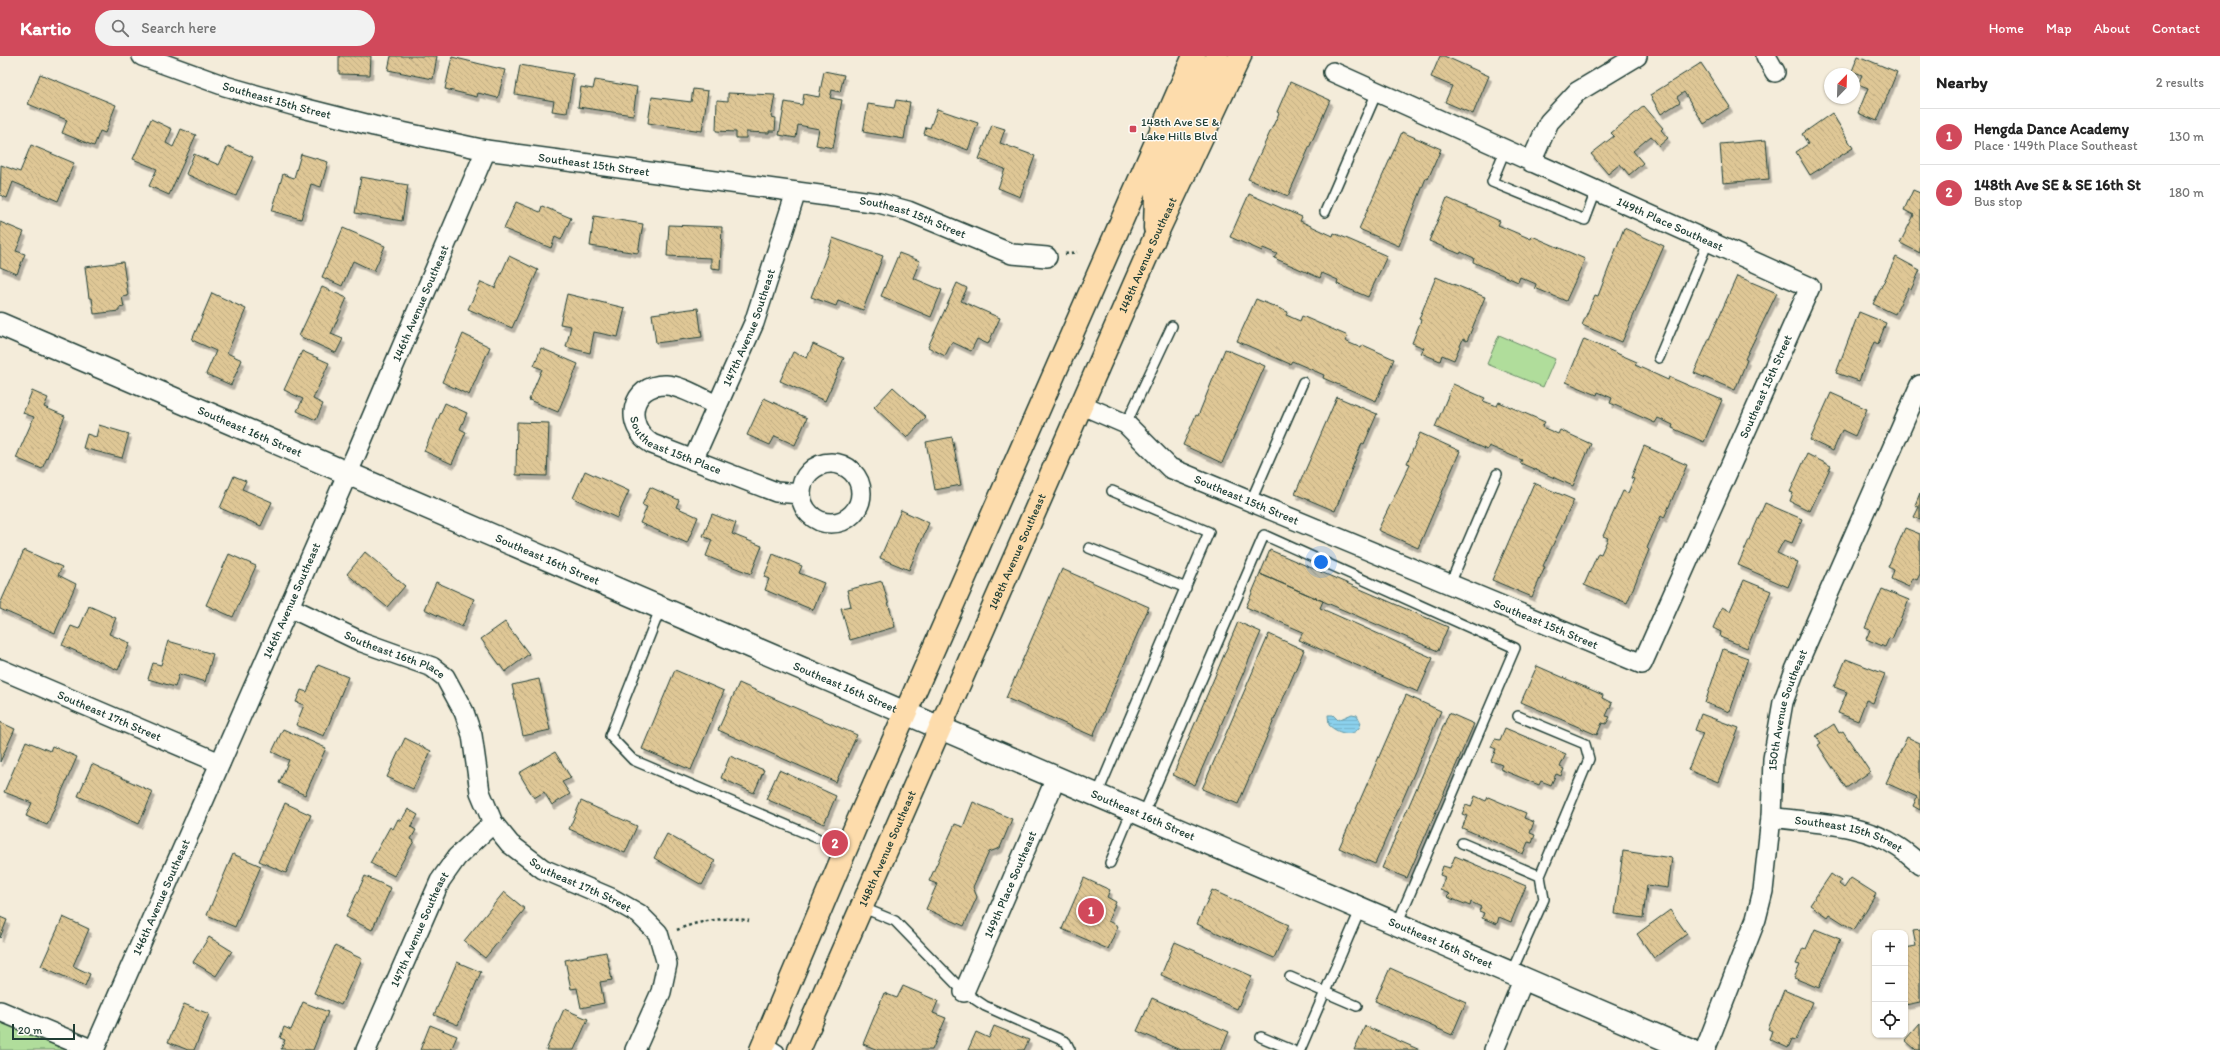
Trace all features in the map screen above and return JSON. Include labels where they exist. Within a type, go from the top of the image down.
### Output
[{"type":"main road","points":[[768,1047],[907,712],[1194,56]]},
{"type":"main road","points":[[1155,237],[1156,195],[1217,56]]},
{"type":"main road","name":"148th Avenue Southeast","points":[[799,1050],[1155,237],[1240,56]]},
{"type":"street","name":"Southeast 15th Street","points":[[142,56],[225,86],[374,126],[486,150],[879,203],[908,211],[1012,254],[1047,257]]},
{"type":"street","points":[[1531,162],[1549,122],[1578,92],[1637,56]]},
{"type":"street","points":[[1766,56],[1775,72]]},
{"type":"street","name":"149th Place Southeast","points":[[1332,72],[1810,287]]},
{"type":"street","name":"146th Avenue Southeast","points":[[93,1050],[348,473],[486,150]]},
{"type":"street","name":"147th Avenue Southeast","points":[[693,460],[754,323],[796,192]]},
{"type":"street","name":"Southeast 15th Street","points":[[1082,405],[1126,424],[1170,468],[1642,664],[1810,287]]},
{"type":"street","name":"Southeast 16th Street","points":[[0,324],[940,726],[1137,813],[1690,1050]]},
{"type":"street","name":"Southeast 15th Place","points":[[717,405],[668,385],[649,388],[636,402],[634,421],[642,438],[652,444],[776,492],[801,494]]},
{"type":"street","name":"150th Avenue Southeast","points":[[1705,1050],[1756,919],[1763,891],[1771,817],[1773,759],[1783,702],[1795,670],[1920,385]]},
{"type":"street","name":"Southeast 16th Place","points":[[289,607],[362,642],[432,667],[445,677],[464,712],[472,735],[480,792],[493,823]]},
{"type":"street","name":"Southeast 17th Street","points":[[0,669],[220,763]]},
{"type":"street","name":"149th Place Southeast","points":[[964,992],[1056,778]]},
{"type":"street","name":"Southeast 15th Street","points":[[1771,817],[1851,828],[1879,838],[1898,847],[1920,864]]},
{"type":"street","name":"147th Avenue Southeast","points":[[366,1050],[440,881],[457,857],[493,823]]},
{"type":"street","name":"Southeast 17th Street","points":[[493,823],[510,844],[543,869],[611,898],[639,914],[658,933],[661,945]]},
{"type":"street","points":[[635,1050],[660,992],[667,964],[661,945]]},
{"type":"street","points":[[1494,1050],[1518,976]]},
{"type":"street","points":[[0,1011],[93,1050]]},
{"type":"lane","points":[[1325,212],[1377,92]]},
{"type":"lane","points":[[1505,150],[1492,182],[1585,220],[1596,191]]},
{"type":"lane","points":[[1659,358],[1708,242]]},
{"type":"lane","points":[[1126,424],[1172,326]]},
{"type":"lane","points":[[1251,501],[1303,382]]},
{"type":"lane","points":[[1450,584],[1496,474]]},
{"type":"lane","points":[[1097,795],[1209,532],[1112,491]]},
{"type":"lane","points":[[1110,863],[1137,813],[1264,535],[1515,648],[1397,924]]},
{"type":"lane","points":[[1089,548],[1186,588]]},
{"type":"lane","points":[[661,607],[610,736],[633,760],[817,838]]},
{"type":"lane","points":[[1518,716],[1585,744],[1589,759],[1540,876],[1544,898],[1518,976]]},
{"type":"lane","points":[[1462,843],[1540,876]]},
{"type":"lane","points":[[861,907],[895,921],[964,992],[985,1006],[1066,1042],[1070,1050]]},
{"type":"lane","points":[[1300,1050],[1361,908]]},
{"type":"lane","points":[[1290,977],[1358,1006]]},
{"type":"lane","points":[[1261,1037],[1292,1050]]},
{"type":"path","points":[[661,945],[679,929],[725,919],[740,918],[748,921]]},
{"type":"green space","points":[[1499,335],[1555,359],[1543,387],[1487,364]]},
{"type":"green space","points":[[0,1019],[71,1050],[0,1050]]},
{"type":"water","points":[[1352,714],[1357,715],[1361,723],[1356,731],[1351,733],[1342,733],[1329,725],[1328,715],[1333,715],[1338,720]]},
{"type":"building","points":[[339,56],[371,56],[370,75],[339,74]]},
{"type":"building","points":[[391,56],[437,56],[433,79],[388,70]]},
{"type":"building","points":[[1440,56],[1444,56],[1489,76],[1473,114],[1445,102],[1452,86],[1431,77]]},
{"type":"building","points":[[1858,56],[1897,72],[1877,121],[1858,113],[1868,88],[1860,85],[1862,75],[1860,74],[1860,68],[1853,68]]},
{"type":"building","points":[[452,57],[505,70],[498,98],[478,93],[477,97],[445,89]]},
{"type":"building","points":[[1701,63],[1730,107],[1704,124],[1684,92],[1677,97],[1680,102],[1661,114],[1650,95]]},
{"type":"building","points":[[520,65],[573,74],[567,113],[552,111],[554,101],[515,94]]},
{"type":"building","points":[[824,71],[844,75],[840,92],[832,90],[830,98],[842,100],[833,148],[816,145],[819,129],[798,125],[796,138],[779,135],[785,102],[802,105],[804,94],[819,97]]},
{"type":"building","points":[[40,74],[116,105],[105,133],[100,131],[94,146],[62,133],[67,120],[28,104]]},
{"type":"building","points":[[595,80],[637,87],[633,115],[578,107],[581,87],[593,89]]},
{"type":"building","points":[[1290,82],[1330,100],[1288,196],[1248,179],[1279,113],[1277,112]]},
{"type":"building","points":[[693,89],[708,91],[702,131],[648,123],[652,97],[691,102]]},
{"type":"building","points":[[728,93],[775,95],[771,117],[776,118],[775,131],[769,131],[769,133],[746,132],[746,138],[736,138],[736,132],[716,131],[717,100],[728,101]]},
{"type":"building","points":[[896,100],[910,102],[904,139],[863,132],[868,104],[894,108]]},
{"type":"building","points":[[1644,106],[1663,128],[1661,130],[1668,138],[1659,146],[1651,136],[1633,151],[1643,163],[1629,175],[1620,164],[1608,174],[1591,154],[1614,136],[1611,133]]},
{"type":"building","points":[[937,109],[978,123],[968,150],[924,134],[926,127],[930,128]]},
{"type":"building","points":[[1832,113],[1853,148],[1810,175],[1796,152],[1808,144],[1802,134]]},
{"type":"building","points":[[151,119],[172,129],[166,143],[173,147],[181,129],[196,135],[169,195],[149,186],[157,169],[133,159]]},
{"type":"building","points":[[992,125],[1005,129],[1000,143],[1035,156],[1020,197],[998,188],[1005,169],[979,159]]},
{"type":"building","points":[[1402,132],[1441,149],[1428,179],[1426,178],[1399,246],[1359,229]]},
{"type":"building","points":[[1766,140],[1769,179],[1723,183],[1720,144]]},
{"type":"building","points":[[31,145],[74,163],[58,201],[13,182],[7,198],[0,195],[1,165],[20,172]]},
{"type":"building","points":[[228,146],[253,157],[236,196],[186,174],[194,154],[219,165]]},
{"type":"building","points":[[301,154],[328,162],[321,187],[311,184],[301,219],[272,211],[283,174],[294,178]]},
{"type":"building","points":[[361,177],[408,185],[402,221],[355,213]]},
{"type":"building","points":[[1913,190],[1920,193],[1920,253],[1900,243],[1914,215],[1904,210]]},
{"type":"building","points":[[1249,194],[1302,217],[1300,221],[1333,236],[1334,233],[1387,256],[1368,297],[1337,284],[1338,280],[1322,273],[1320,278],[1274,258],[1277,254],[1263,248],[1262,251],[1230,237]]},
{"type":"building","points":[[1447,198],[1500,221],[1498,225],[1531,239],[1532,236],[1585,259],[1566,301],[1535,288],[1536,284],[1520,277],[1518,282],[1473,262],[1474,258],[1461,252],[1460,254],[1429,241]]},
{"type":"building","points":[[516,202],[540,212],[542,206],[571,218],[561,240],[555,237],[551,248],[504,229]]},
{"type":"building","points":[[594,216],[643,224],[638,253],[590,246]]},
{"type":"building","points":[[0,222],[24,232],[16,251],[25,254],[17,274],[0,267]]},
{"type":"building","points":[[669,225],[722,227],[720,269],[711,268],[711,258],[667,256]]},
{"type":"building","points":[[343,228],[385,246],[374,271],[353,261],[342,286],[322,277]]},
{"type":"building","points":[[1624,228],[1664,246],[1622,342],[1582,325],[1595,295],[1598,296]]},
{"type":"building","points":[[833,238],[883,256],[863,310],[838,301],[836,306],[811,297]]},
{"type":"building","points":[[899,253],[920,261],[913,278],[942,290],[931,317],[881,296]]},
{"type":"building","points":[[509,256],[538,270],[512,328],[468,309],[481,282],[495,288]]},
{"type":"building","points":[[1896,257],[1920,270],[1911,290],[1908,288],[1895,314],[1873,304]]},
{"type":"building","points":[[123,262],[128,296],[122,297],[124,307],[119,308],[119,311],[94,314],[92,298],[89,298],[85,267]]},
{"type":"building","points":[[1737,276],[1777,293],[1745,359],[1747,360],[1735,390],[1694,373]]},
{"type":"building","points":[[1436,277],[1485,297],[1467,341],[1463,339],[1454,360],[1442,355],[1440,361],[1421,353],[1424,348],[1412,343],[1421,320],[1419,319]]},
{"type":"building","points":[[957,283],[967,288],[961,301],[1000,318],[988,344],[977,339],[971,351],[952,342],[945,356],[928,347]]},
{"type":"building","points":[[322,287],[347,298],[331,334],[343,339],[336,353],[299,336]]},
{"type":"building","points":[[212,293],[246,309],[227,353],[242,360],[231,385],[206,374],[216,351],[192,340]]},
{"type":"building","points":[[567,294],[625,308],[618,337],[594,332],[590,353],[566,347],[571,326],[560,324]]},
{"type":"building","points":[[1256,299],[1288,312],[1286,315],[1300,321],[1302,316],[1348,336],[1345,341],[1361,348],[1363,345],[1394,359],[1376,401],[1323,378],[1324,375],[1292,361],[1290,364],[1237,341]]},
{"type":"building","points":[[698,308],[702,337],[656,343],[652,314]]},
{"type":"building","points":[[1859,312],[1886,323],[1878,344],[1874,342],[1859,381],[1836,373]]},
{"type":"building","points":[[463,334],[490,347],[469,395],[442,382]]},
{"type":"building","points":[[1584,339],[1637,362],[1635,365],[1668,380],[1669,377],[1722,400],[1704,442],[1672,428],[1673,425],[1658,418],[1655,423],[1610,403],[1612,398],[1598,392],[1597,395],[1566,382]]},
{"type":"building","points":[[813,344],[844,358],[825,401],[780,381],[793,352],[807,358]]},
{"type":"building","points":[[541,348],[578,364],[558,412],[529,400],[542,369],[534,366]]},
{"type":"building","points":[[1225,349],[1265,366],[1222,463],[1183,445],[1196,415],[1198,416]]},
{"type":"building","points":[[302,351],[329,363],[313,399],[323,404],[316,420],[297,411],[303,399],[284,390]]},
{"type":"building","points":[[1453,384],[1485,398],[1483,401],[1497,406],[1499,402],[1545,422],[1542,427],[1558,434],[1560,430],[1591,444],[1573,486],[1520,463],[1522,460],[1489,446],[1487,450],[1435,427]]},
{"type":"building","points":[[893,387],[926,417],[907,438],[874,407]]},
{"type":"building","points":[[32,391],[48,398],[44,407],[65,416],[42,469],[16,458],[34,417],[23,413]]},
{"type":"building","points":[[1831,393],[1867,409],[1855,436],[1842,430],[1833,451],[1810,440]]},
{"type":"building","points":[[1337,397],[1377,414],[1364,444],[1362,443],[1335,511],[1295,494]]},
{"type":"building","points":[[764,398],[807,418],[795,445],[775,436],[770,445],[747,435]]},
{"type":"building","points":[[445,403],[467,413],[460,429],[466,432],[452,464],[424,451]]},
{"type":"building","points":[[517,422],[549,423],[547,476],[516,475]]},
{"type":"building","points":[[99,425],[129,434],[122,458],[83,448],[87,434],[96,437]]},
{"type":"building","points":[[1420,433],[1460,451],[1418,548],[1378,530],[1410,464],[1407,463]]},
{"type":"building","points":[[952,437],[961,485],[935,490],[926,442]]},
{"type":"building","points":[[1644,446],[1687,465],[1664,518],[1661,516],[1647,548],[1649,550],[1627,603],[1584,585],[1598,553],[1601,554],[1608,538],[1603,536],[1623,491],[1628,493],[1634,479],[1631,478]]},
{"type":"building","points":[[1807,454],[1831,466],[1810,511],[1790,501],[1793,493],[1790,492]]},
{"type":"building","points":[[585,471],[629,491],[617,518],[573,498]]},
{"type":"building","points":[[234,476],[246,481],[242,489],[272,502],[261,526],[220,508]]},
{"type":"building","points":[[1534,483],[1574,500],[1543,566],[1545,567],[1532,597],[1492,580]]},
{"type":"building","points":[[650,487],[679,500],[676,507],[698,517],[687,543],[640,523],[647,507],[642,505]]},
{"type":"building","points":[[1920,493],[1920,520],[1914,517],[1919,507],[1915,505]]},
{"type":"building","points":[[1765,503],[1802,519],[1792,543],[1784,540],[1777,553],[1798,563],[1788,587],[1738,565]]},
{"type":"building","points":[[901,510],[929,523],[909,570],[880,558]]},
{"type":"building","points":[[712,514],[736,523],[732,534],[762,546],[751,574],[706,556],[712,540],[703,536]]},
{"type":"building","points":[[1905,528],[1920,534],[1920,574],[1917,580],[1913,578],[1909,587],[1891,579],[1894,570],[1888,567]]},
{"type":"building","points":[[24,550],[62,567],[58,575],[76,584],[55,633],[0,609],[0,604]]},
{"type":"building","points":[[1270,550],[1448,627],[1438,651],[1260,574]]},
{"type":"building","points":[[365,552],[405,586],[387,607],[347,574]]},
{"type":"building","points":[[229,554],[256,566],[233,617],[206,605]]},
{"type":"building","points":[[773,554],[802,566],[799,573],[824,583],[813,610],[765,590],[769,579],[764,577]]},
{"type":"building","points":[[1062,569],[1149,607],[1093,736],[1006,698]]},
{"type":"building","points":[[1260,574],[1323,601],[1320,608],[1433,658],[1418,692],[1299,640],[1303,632],[1246,607]]},
{"type":"building","points":[[1744,580],[1771,591],[1747,648],[1720,637],[1721,632],[1713,628],[1722,607],[1730,611]]},
{"type":"building","points":[[882,581],[895,627],[850,640],[841,608],[851,606],[847,590]]},
{"type":"building","points":[[436,582],[474,599],[462,627],[424,609]]},
{"type":"building","points":[[1882,589],[1909,600],[1892,639],[1889,638],[1885,647],[1866,639],[1870,630],[1865,628]]},
{"type":"building","points":[[89,606],[116,618],[109,634],[130,643],[118,670],[62,645],[71,626],[79,629]]},
{"type":"building","points":[[505,622],[529,654],[505,672],[481,639]]},
{"type":"building","points":[[1238,622],[1261,632],[1195,785],[1173,775]]},
{"type":"building","points":[[1269,634],[1304,650],[1238,804],[1202,789]]},
{"type":"building","points":[[168,641],[213,654],[205,682],[179,674],[175,687],[148,679],[153,663],[161,665]]},
{"type":"building","points":[[1723,649],[1748,658],[1730,712],[1705,703]]},
{"type":"building","points":[[1846,659],[1885,674],[1873,703],[1866,700],[1858,721],[1838,713],[1847,692],[1834,687]]},
{"type":"building","points":[[318,665],[348,677],[324,736],[296,725],[304,705],[296,702],[301,690],[307,692]]},
{"type":"building","points":[[1537,666],[1603,695],[1602,698],[1612,703],[1606,716],[1610,717],[1606,724],[1602,723],[1597,735],[1521,702]]},
{"type":"building","points":[[675,670],[724,691],[691,770],[642,749]]},
{"type":"building","points":[[539,679],[550,730],[523,736],[512,685]]},
{"type":"building","points":[[739,683],[857,735],[836,782],[718,730]]},
{"type":"building","points":[[1406,695],[1441,711],[1375,864],[1339,848]]},
{"type":"building","points":[[1449,713],[1474,724],[1407,878],[1382,868]]},
{"type":"building","points":[[1701,714],[1739,728],[1718,782],[1688,770],[1703,733],[1695,730]]},
{"type":"building","points":[[0,722],[15,729],[0,762]]},
{"type":"building","points":[[1834,724],[1839,733],[1843,731],[1870,772],[1846,788],[1818,745],[1821,743],[1816,736]]},
{"type":"building","points":[[1505,728],[1566,754],[1560,767],[1564,769],[1561,776],[1556,774],[1551,785],[1541,781],[1539,785],[1500,769],[1502,765],[1491,761],[1496,749],[1491,747],[1495,739],[1500,740]]},
{"type":"building","points":[[283,729],[326,748],[305,795],[279,783],[289,760],[272,752]]},
{"type":"building","points":[[1907,737],[1920,743],[1920,810],[1913,806],[1917,797],[1886,783]]},
{"type":"building","points":[[405,738],[431,751],[413,789],[387,777]]},
{"type":"building","points":[[26,741],[50,751],[52,746],[77,757],[47,825],[26,816],[32,803],[4,792]]},
{"type":"building","points":[[555,752],[571,778],[562,782],[570,794],[552,805],[544,792],[534,798],[519,773]]},
{"type":"building","points":[[730,756],[764,770],[754,793],[721,778]]},
{"type":"building","points":[[92,764],[153,792],[139,824],[78,796]]},
{"type":"building","points":[[779,770],[836,796],[824,824],[766,799]]},
{"type":"building","points":[[1475,796],[1486,801],[1488,797],[1526,813],[1524,818],[1534,822],[1530,833],[1535,835],[1532,843],[1528,842],[1523,854],[1462,828],[1467,816],[1462,814],[1466,805],[1471,807]]},
{"type":"building","points":[[581,801],[637,826],[625,853],[569,829]]},
{"type":"building","points":[[973,802],[1012,819],[1000,848],[989,852],[973,887],[977,897],[964,926],[926,909],[937,884],[929,881],[955,824],[963,827]]},
{"type":"building","points":[[285,803],[311,815],[286,873],[259,861]]},
{"type":"building","points":[[408,809],[418,815],[411,827],[416,830],[411,839],[414,841],[394,876],[370,863],[390,827],[393,829],[398,819],[401,821]]},
{"type":"building","points":[[667,834],[715,861],[702,885],[654,858]]},
{"type":"building","points":[[1623,851],[1672,858],[1668,888],[1647,885],[1643,918],[1615,914]]},
{"type":"building","points":[[233,854],[261,866],[235,927],[207,915]]},
{"type":"building","points":[[1455,856],[1526,886],[1511,922],[1499,917],[1497,924],[1482,918],[1484,913],[1479,911],[1481,907],[1471,902],[1470,906],[1447,897],[1450,894],[1440,890],[1445,877],[1440,875],[1443,866],[1450,868]]},
{"type":"building","points":[[1831,874],[1841,881],[1839,884],[1844,888],[1851,878],[1876,894],[1854,930],[1829,914],[1827,917],[1810,905]]},
{"type":"building","points":[[365,876],[391,888],[372,930],[346,917]]},
{"type":"building","points":[[1084,878],[1110,890],[1107,897],[1116,902],[1108,921],[1118,926],[1108,949],[1062,929]]},
{"type":"building","points":[[1212,890],[1289,925],[1274,958],[1197,924]]},
{"type":"building","points":[[504,892],[525,909],[485,958],[464,941]]},
{"type":"building","points":[[1670,910],[1687,934],[1654,958],[1637,934]]},
{"type":"building","points":[[0,917],[7,920],[0,938]]},
{"type":"building","points":[[63,917],[89,929],[73,966],[90,974],[85,986],[41,966]]},
{"type":"building","points":[[1815,929],[1840,939],[1819,988],[1794,978],[1800,965],[1796,964],[1803,948],[1806,949]]},
{"type":"building","points":[[1920,930],[1920,1002],[1908,1004],[1908,947],[1916,946],[1913,931]]},
{"type":"building","points":[[209,937],[232,951],[216,976],[193,962]]},
{"type":"building","points":[[1175,942],[1252,976],[1237,1009],[1161,975]]},
{"type":"building","points":[[335,946],[362,959],[341,1005],[314,993]]},
{"type":"building","points":[[606,952],[612,980],[600,982],[604,1003],[581,1008],[577,988],[571,989],[565,960]]},
{"type":"building","points":[[457,962],[481,972],[458,1025],[434,1015]]},
{"type":"building","points":[[1390,968],[1466,1002],[1452,1035],[1375,1001]]},
{"type":"building","points":[[903,986],[938,1001],[933,1013],[946,1018],[932,1050],[878,1050],[863,1044],[884,993],[897,998]]},
{"type":"building","points":[[1784,990],[1812,1002],[1796,1040],[1792,1039],[1788,1048],[1769,1039],[1772,1031],[1768,1029]]},
{"type":"building","points":[[1152,998],[1229,1032],[1221,1050],[1180,1050],[1137,1031]]},
{"type":"building","points":[[303,1002],[328,1012],[313,1050],[281,1049],[285,1040],[280,1038],[284,1027],[291,1030]]},
{"type":"building","points":[[184,1004],[209,1014],[194,1050],[188,1050],[168,1042]]},
{"type":"building","points":[[564,1009],[588,1019],[574,1050],[546,1050]]},
{"type":"building","points":[[1920,1023],[1920,1050],[1916,1050],[1905,1040]]},
{"type":"building","points":[[430,1025],[457,1036],[451,1050],[420,1050]]},
{"type":"building","points":[[994,1026],[1029,1040],[1024,1050],[968,1050],[976,1032],[989,1038]]},
{"type":"building","points":[[1365,1026],[1420,1050],[1354,1050]]},
{"type":"place","name":"148th Ave SE & Lake Hills Blvd","points":[[1133,129]]},
{"type":"place","name":"148th Ave SE & SE 16th St","points":[[835,843]]},
{"type":"place","name":"Hengda Dance Academy","points":[[1091,911]]}]
